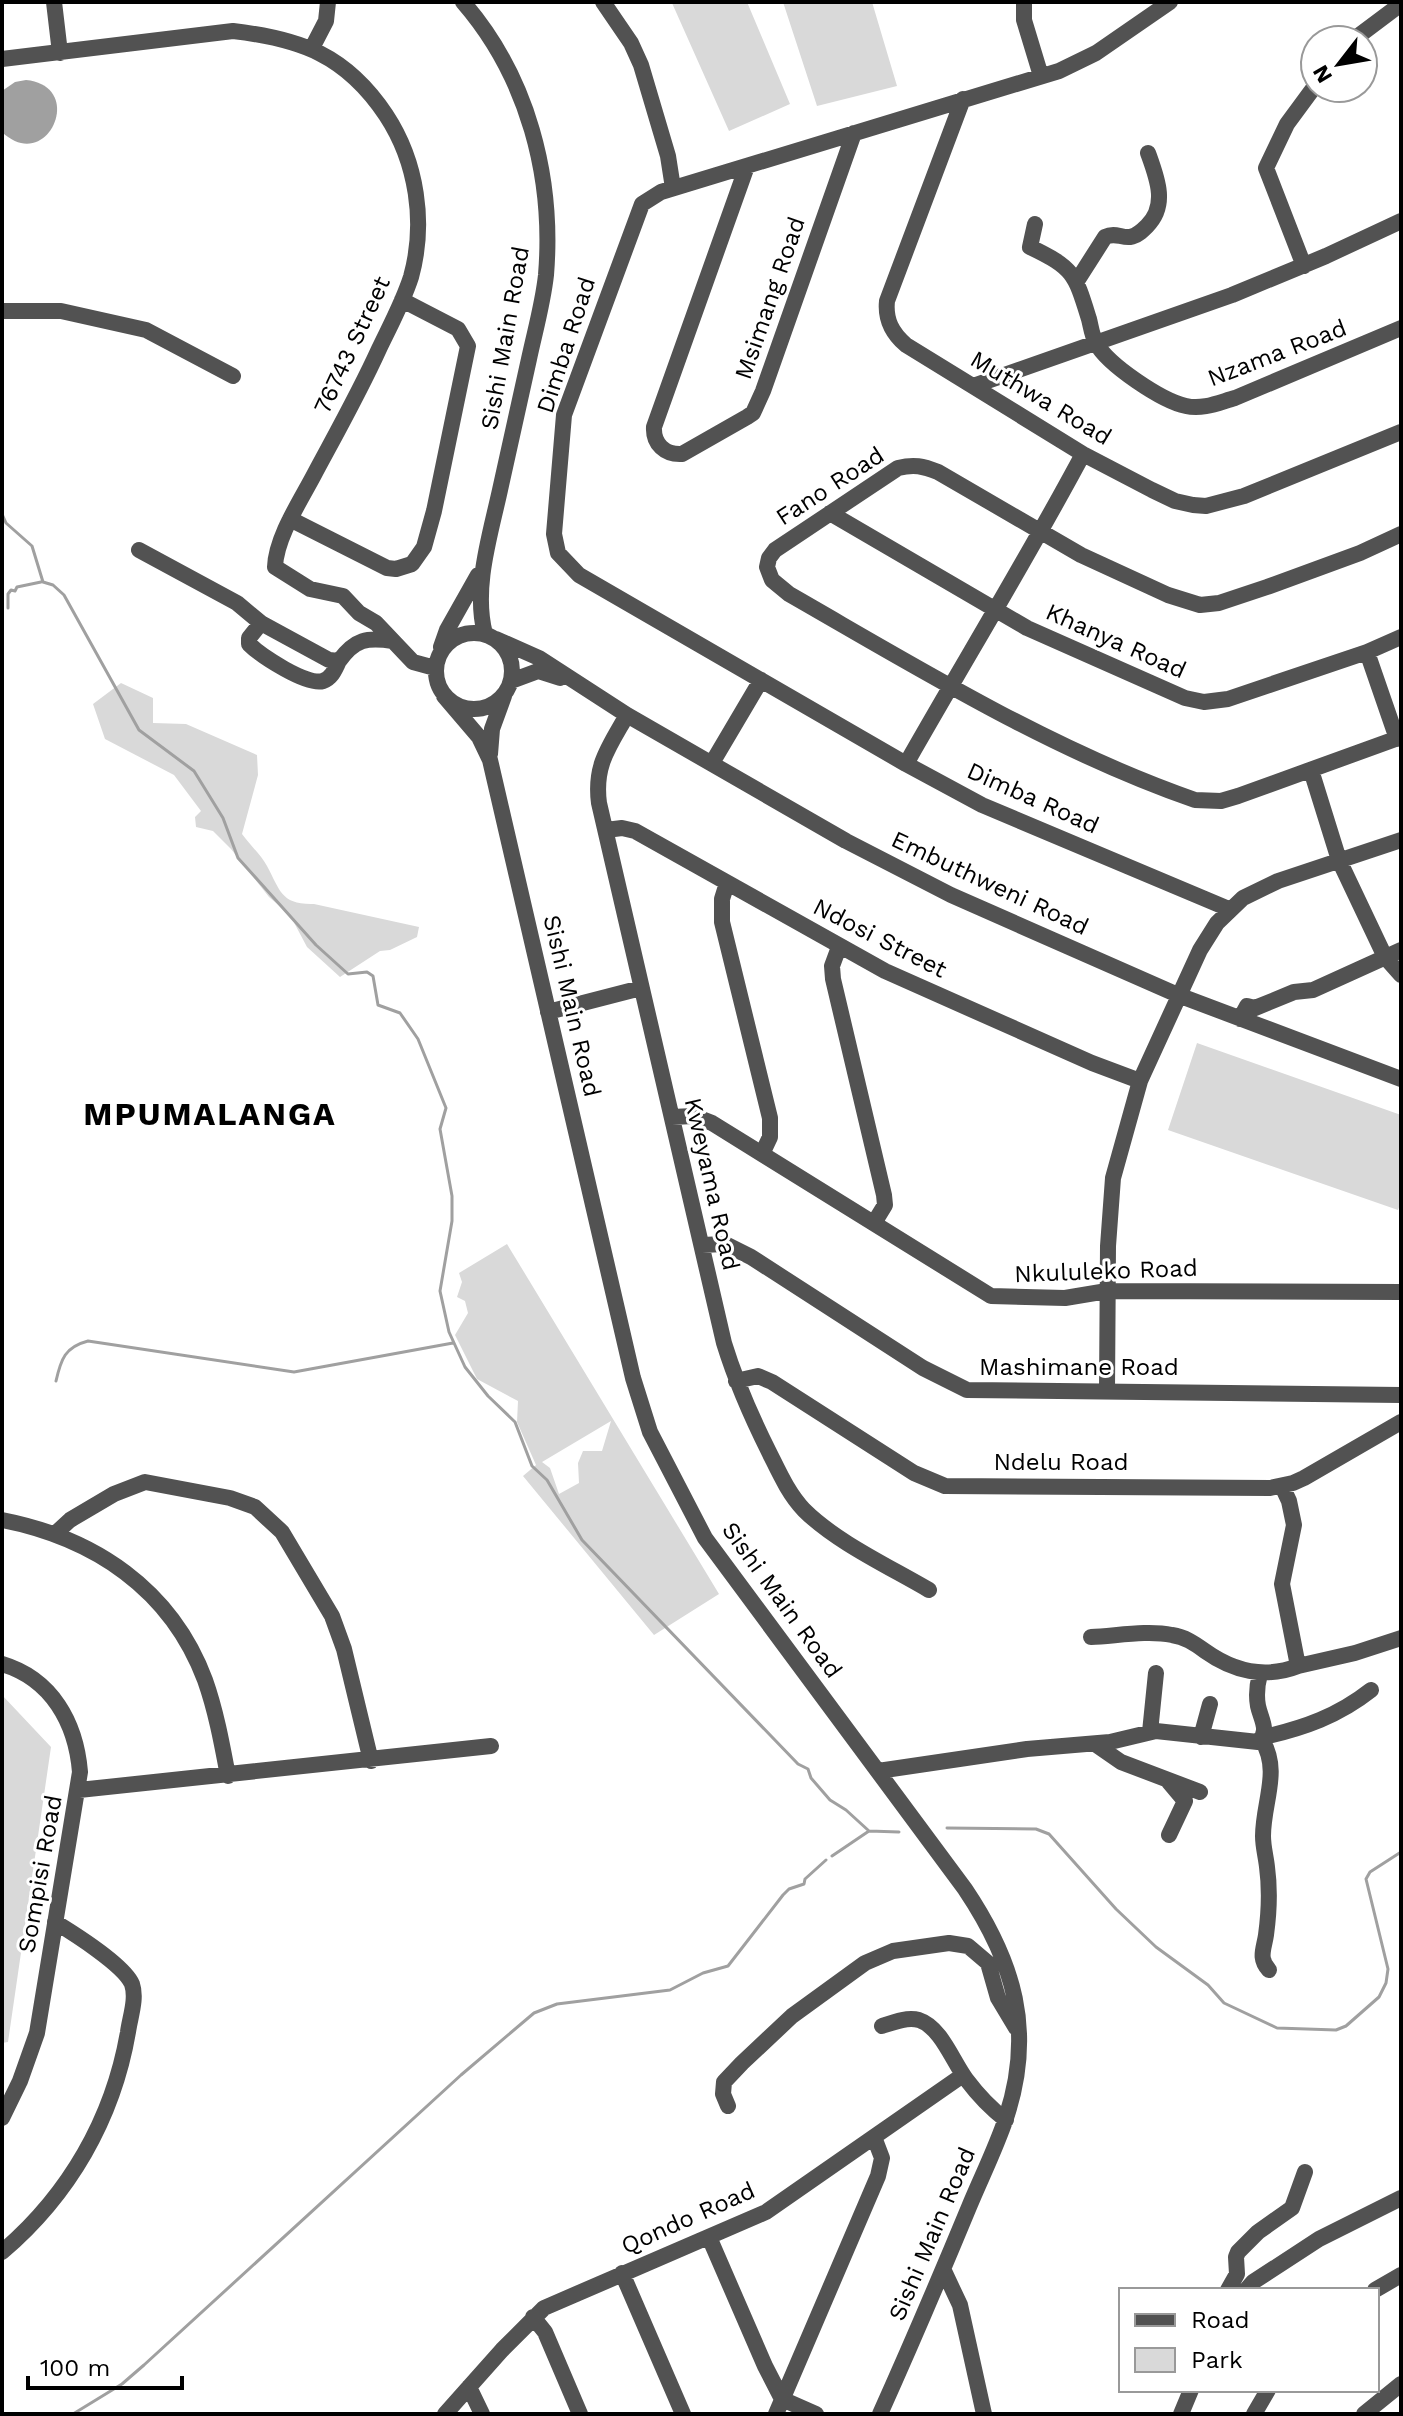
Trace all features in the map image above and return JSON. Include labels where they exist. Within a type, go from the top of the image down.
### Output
[{"type":"street","points":[[54,2],[60,53]]},
{"type":"street","points":[[312,48],[326,21],[328,2]]},
{"type":"street","name":"Sishi Main Road","points":[[463,2],[486,31],[518,89],[543,172],[547,206],[545,279],[486,555],[479,604],[490,637]]},
{"type":"street","points":[[603,2],[631,43],[641,65],[668,156],[673,188]]},
{"type":"street","points":[[1024,2],[1024,20],[1041,76]]},
{"type":"street","name":"Dimba Road","points":[[1170,2],[1096,53],[1059,71],[648,198],[637,212],[564,415],[555,545],[562,559],[579,575],[906,764],[982,805],[1229,909]]},
{"type":"street","points":[[1374,24],[1401,4]]},
{"type":"street","name":"76743 Street","points":[[2,59],[233,31],[264,35],[312,48],[349,73],[375,99],[396,131],[413,174],[419,215],[416,250],[402,300],[372,364],[290,519],[275,567],[310,589],[343,596],[359,613],[376,623],[413,662],[437,661]]},
{"type":"street","name":"Muthwa Road","points":[[963,99],[890,291],[886,311],[889,325],[896,336],[1083,454],[1175,501],[1206,506],[1244,496],[1401,432]]},
{"type":"street","points":[[1302,104],[1287,124],[1267,164],[1268,180],[1304,266]]},
{"type":"street","name":"Msimang Road","points":[[747,166],[654,427],[656,441],[666,452],[673,454],[682,454],[753,413],[854,133]]},
{"type":"street","points":[[1035,224],[1030,247],[1066,267],[1077,281],[1105,237],[1112,234],[1137,235],[1154,218],[1159,204],[1159,189],[1148,153]]},
{"type":"street","points":[[973,386],[1232,295],[1401,221]]},
{"type":"street","name":"Nzama Road","points":[[1077,281],[1096,343],[1125,371],[1159,394],[1186,406],[1198,407],[1223,401],[1401,328]]},
{"type":"street","points":[[290,519],[387,568],[404,568],[418,557],[434,511],[468,346],[458,329],[402,300]]},
{"type":"street","points":[[2,311],[61,311],[146,330],[233,376]]},
{"type":"street","points":[[906,764],[1041,533],[1083,454]]},
{"type":"street","name":"Fano Road","points":[[1399,738],[1238,796],[1221,801],[1195,800],[1032,730],[950,686],[789,594],[772,580],[767,567],[771,555],[898,468],[911,464],[938,472],[1041,533],[1120,574],[1200,605],[1219,603],[1267,587],[1360,553],[1401,534]]},
{"type":"street","name":"Khanya Road","points":[[830,513],[994,610],[1094,659],[1185,698],[1204,702],[1228,699],[1367,652],[1401,637]]},
{"type":"street","points":[[139,550],[237,603],[261,623],[320,656],[339,661]]},
{"type":"street","name":"Sishi Main Road","points":[[437,661],[447,630],[467,598],[486,555]]},
{"type":"street","points":[[261,623],[249,638],[249,644],[259,654],[302,677],[319,682],[332,676],[339,661],[356,643],[379,639],[393,641]]},
{"type":"street","points":[[472,632],[490,637],[510,658],[508,688],[495,704],[482,709],[455,705],[444,696],[437,683],[437,661],[448,642],[459,635],[472,632]]},
{"type":"street","name":"Embuthweni Road","points":[[490,637],[539,658],[627,715],[846,841],[938,888],[1178,995],[1401,1079]]},
{"type":"street","points":[[1367,652],[1399,738]]},
{"type":"street","name":"Embuthweni Road","points":[[508,688],[538,671],[580,686]]},
{"type":"street","points":[[712,763],[761,680]]},
{"type":"street","name":"Sishi Main Road","points":[[490,760],[492,729],[508,688]]},
{"type":"street","name":"Sishi Main Road","points":[[444,696],[479,737],[490,760],[633,1378],[650,1432],[705,1538],[985,1918],[1009,1973],[1019,2033],[1017,2075],[1006,2120],[944,2271],[880,2414]]},
{"type":"street","name":"Kweyama Road","points":[[627,715],[598,770],[597,784],[641,988],[724,1343],[736,1381],[781,1476],[804,1509],[850,1543],[929,1590]]},
{"type":"street","points":[[1311,770],[1339,860],[1393,953],[1401,975]]},
{"type":"street","name":"Ndosi Street","points":[[606,830],[622,828],[635,831],[839,947],[952,1002],[1140,1081]]},
{"type":"street","points":[[1107,1391],[1108,1246],[1113,1178],[1140,1081],[1200,950],[1229,909],[1259,890],[1401,840]]},
{"type":"street","points":[[727,883],[722,899],[722,922],[770,1118],[770,1137],[762,1154]]},
{"type":"street","points":[[839,947],[832,966],[833,979],[884,1195],[885,1205],[874,1223]]},
{"type":"street","points":[[1240,1019],[1247,1006],[1255,1008],[1294,992],[1313,990],[1393,953]]},
{"type":"street","points":[[548,1012],[641,988]]},
{"type":"street","name":"Nkululeko Road","points":[[672,1117],[685,1115],[703,1119],[991,1296],[1065,1298],[1107,1291],[1401,1292]]},
{"type":"street","name":"Mashimane Road","points":[[702,1245],[725,1244],[751,1257],[923,1368],[967,1390],[1401,1395]]},
{"type":"street","name":"Ndelu Road","points":[[736,1381],[758,1376],[772,1382],[914,1473],[945,1486],[1282,1486],[1304,1478],[1401,1422]]},
{"type":"street","points":[[56,1533],[70,1520],[114,1494],[145,1482],[230,1498],[255,1507],[282,1532],[332,1616],[344,1649],[371,1761]]},
{"type":"street","points":[[1282,1486],[1294,1525],[1282,1584],[1291,1644],[1298,1666]]},
{"type":"street","points":[[2,1520],[56,1533],[93,1550],[143,1585],[183,1634],[204,1680],[228,1776]]},
{"type":"street","points":[[1091,1637],[1170,1634],[1193,1641],[1230,1666],[1260,1674],[1282,1673],[1401,1638]]},
{"type":"street","name":"Sompisi Road","points":[[2,1664],[27,1675],[60,1706],[78,1751],[79,1790],[31,2056],[2,2118]]},
{"type":"street","points":[[1150,1732],[1156,1673]]},
{"type":"street","points":[[1260,1674],[1256,1688],[1264,1727],[1263,1738],[1270,1752],[1272,1784],[1266,1798],[1263,1837],[1269,1887],[1268,1916],[1261,1954],[1269,1970]]},
{"type":"street","points":[[878,1771],[1027,1749],[1095,1744],[1150,1732],[1181,1732],[1247,1743],[1319,1722],[1371,1690]]},
{"type":"street","points":[[1201,1737],[1210,1704]]},
{"type":"street","points":[[1095,1744],[1121,1762],[1200,1792]]},
{"type":"street","points":[[79,1790],[491,1746]]},
{"type":"street","points":[[1168,1781],[1185,1801],[1169,1835]]},
{"type":"street","points":[[2,2252],[53,2200],[100,2127],[116,2083],[133,2005],[132,1985],[124,1972],[55,1922]]},
{"type":"street","points":[[728,2106],[723,2094],[724,2082],[792,2016],[873,1958],[893,1951],[949,1943],[968,1946],[988,1963],[998,1998],[1019,2033]]},
{"type":"street","points":[[882,2026],[903,2020],[924,2022],[940,2039],[988,2106],[1006,2120]]},
{"type":"street","name":"Qondo Road","points":[[445,2414],[533,2317],[552,2303],[766,2212],[963,2075]]},
{"type":"street","points":[[779,2407],[878,2176],[882,2158],[874,2137]]},
{"type":"street","points":[[1229,2288],[1237,2274],[1238,2252],[1258,2232],[1292,2208],[1305,2172]]},
{"type":"street","points":[[1248,2288],[1319,2239],[1401,2198]]},
{"type":"street","points":[[709,2237],[765,2366],[779,2407]]},
{"type":"street","points":[[944,2271],[960,2305],[984,2414]]},
{"type":"street","points":[[622,2273],[683,2414]]},
{"type":"street","points":[[1378,2288],[1401,2275]]},
{"type":"street","points":[[533,2317],[545,2332],[580,2414]]},
{"type":"street","points":[[1364,2414],[1382,2407],[1401,2384]]},
{"type":"street","points":[[469,2387],[482,2414]]},
{"type":"street","points":[[1181,2414],[1190,2392]]},
{"type":"street","points":[[1254,2414],[1267,2392]]},
{"type":"street","points":[[779,2407],[816,2414]]},
{"type":"green space","points":[[747,2],[790,104],[729,131],[672,3]]},
{"type":"green space","points":[[783,2],[872,2],[897,86],[817,106]]},
{"type":"green space","points":[[121,683],[153,698],[153,723],[186,724],[257,755],[258,775],[242,834],[262,858],[288,899],[419,927],[417,937],[390,950],[380,951],[340,977],[307,947],[290,915],[269,897],[231,849],[213,831],[196,827],[195,817],[201,811],[174,775],[105,739],[93,704]]},
{"type":"green space","points":[[1197,1043],[1401,1115],[1401,1202],[1398,1210],[1168,1130]]},
{"type":"green space","points":[[507,1244],[719,1594],[654,1635],[523,1476],[536,1465],[517,1422],[518,1401],[477,1379],[455,1335],[468,1313],[465,1301],[457,1297],[462,1282],[459,1273]],"holes":[[[611,1421],[602,1451],[583,1451],[578,1463],[579,1483],[559,1494],[550,1468],[542,1462]]]},
{"type":"green space","points":[[2,1695],[51,1747],[8,2042],[2,2043]]},
{"type":"shaded area","points":[[26,80],[44,86],[54,97],[57,110],[54,124],[45,136],[33,143],[18,142],[2,132],[2,91],[15,82]]},
{"type":"waterway","points":[[2,514],[6,523],[32,546],[43,582],[53,585],[64,595],[139,730],[194,771],[223,818],[238,858],[316,945],[348,974],[367,972],[373,976],[378,1005],[400,1013],[418,1039],[446,1108],[440,1129],[452,1196],[452,1221],[440,1291],[449,1332],[465,1367],[488,1396],[515,1422],[532,1466],[547,1480],[582,1540],[798,1764],[808,1769],[811,1778],[830,1800],[869,1831]]},
{"type":"waterway","points":[[8,608],[11,590],[41,582]]},
{"type":"waterway","points":[[56,1381],[65,1355],[88,1341],[294,1372],[453,1343]]},
{"type":"waterway","points":[[947,1828],[1036,1829],[1049,1834],[1116,1909],[1156,1947],[1208,1985],[1224,2003],[1277,2028],[1336,2030],[1346,2026],[1379,1997],[1388,1969],[1366,1879],[1370,1872],[1401,1852]]},
{"type":"waterway","points":[[832,1856],[869,1831],[899,1832]]},
{"type":"waterway","points":[[73,2414],[122,2384],[144,2365],[461,2075],[534,2013],[557,2004],[670,1990],[703,1973],[728,1966],[783,1895],[789,1889],[804,1884],[805,1879],[826,1860]]},
{"type":"district","name":"MPUMALANGA","points":[[210,1114]]}]
